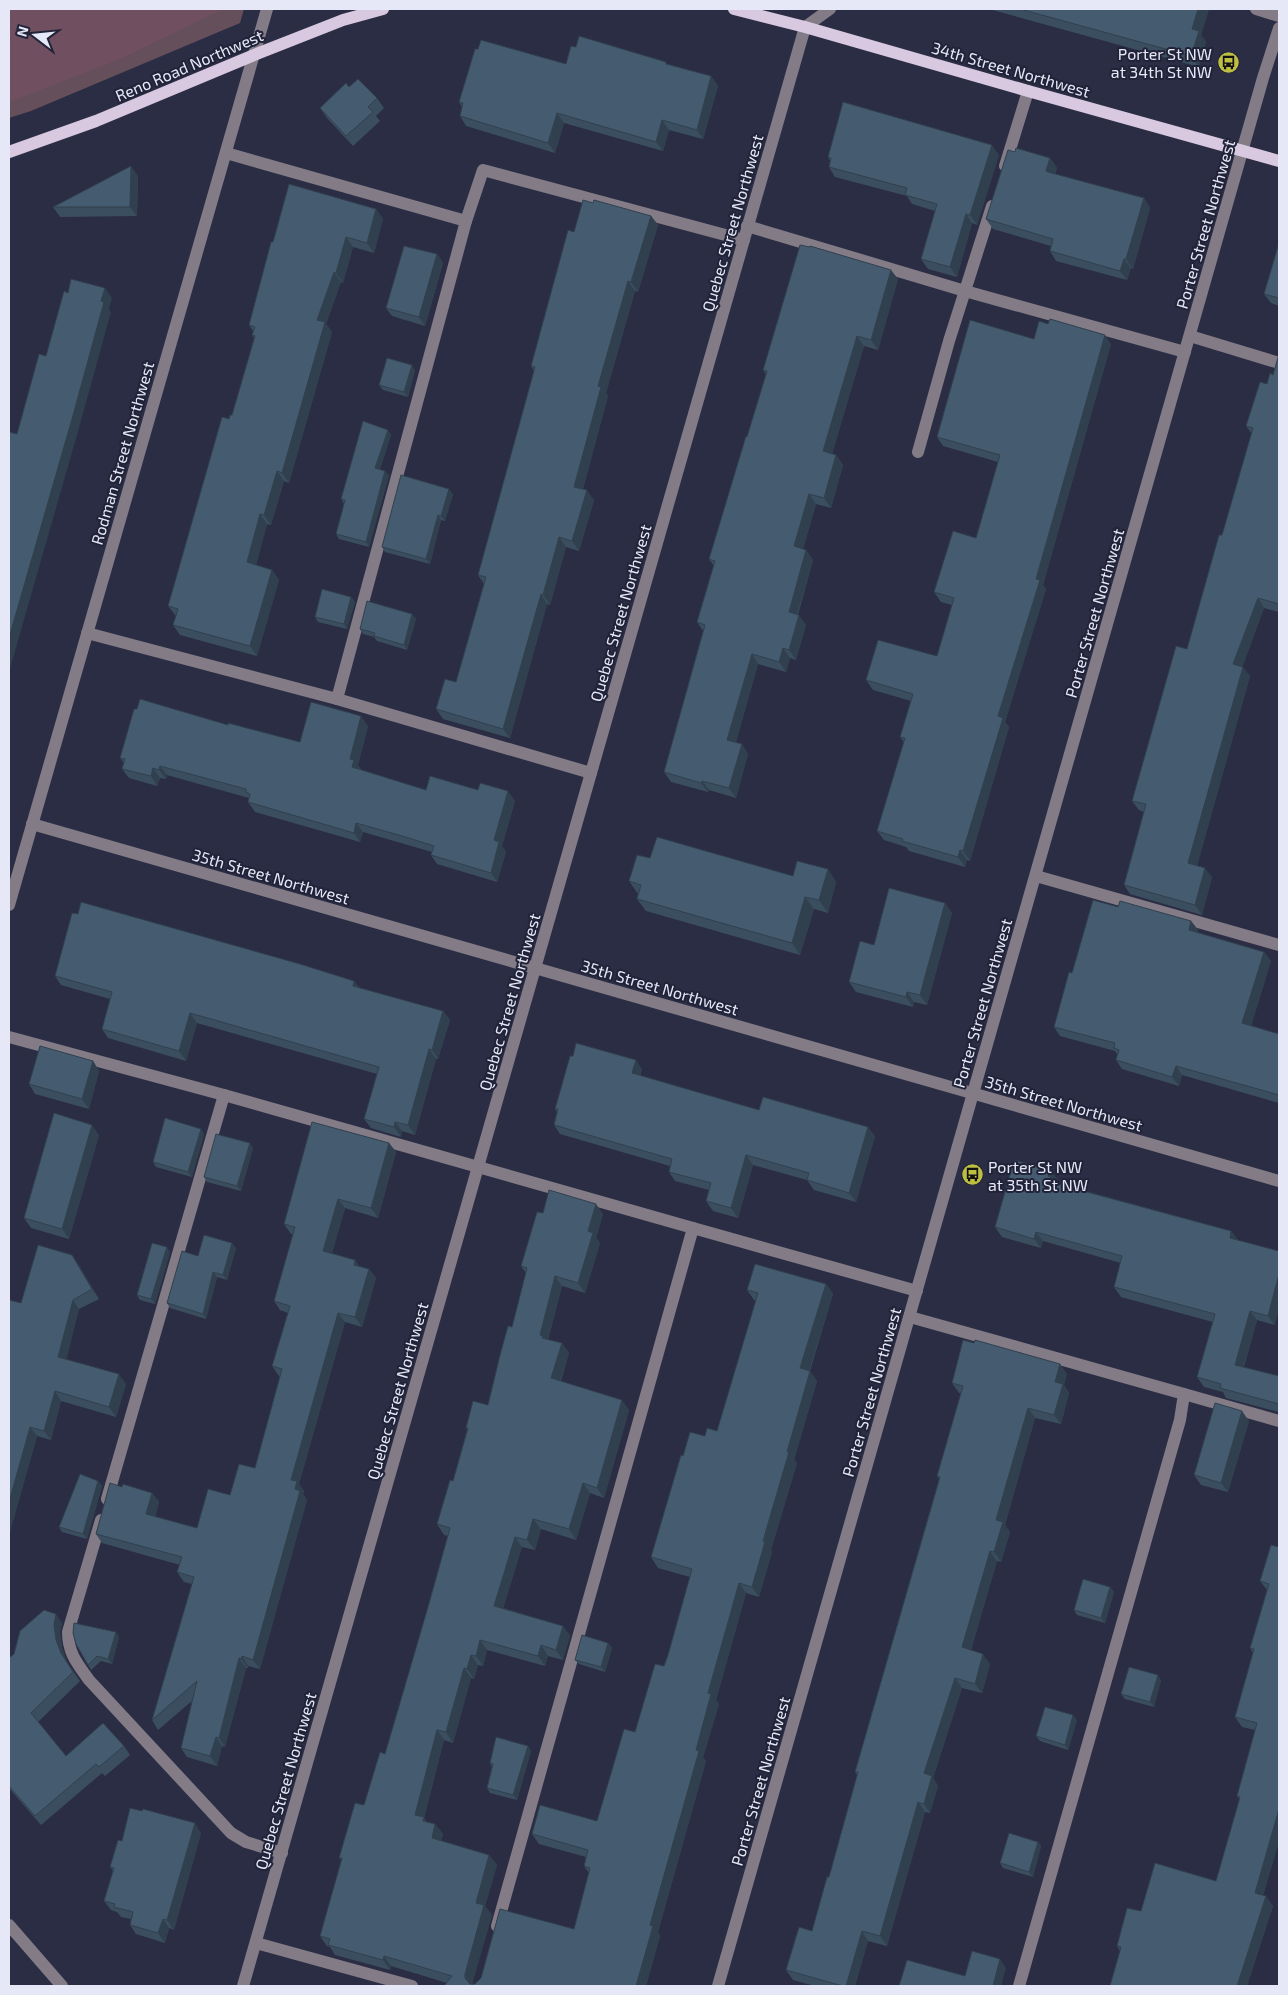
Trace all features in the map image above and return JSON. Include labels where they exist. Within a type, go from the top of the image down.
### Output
[{"type":"main road","name":"Reno Road Northwest","points":[[9,152],[96,121],[254,54],[343,20],[383,9]]},
{"type":"main road","name":"34th Street Northwest","points":[[734,9],[805,26],[1279,161]]},
{"type":"street","name":"Rodman Street Northwest","points":[[9,905],[267,9]]},
{"type":"street","points":[[805,26],[830,9]]},
{"type":"street","points":[[1256,9],[1279,16]]},
{"type":"street","name":"Quebec Street Northwest","points":[[243,1986],[805,26]]},
{"type":"street","name":"Porter Street Northwest","points":[[718,1986],[1263,78],[1279,28]]},
{"type":"street","points":[[1001,179],[1028,91]]},
{"type":"street","points":[[226,153],[466,221]]},
{"type":"street","points":[[337,699],[466,221],[483,170],[744,240]]},
{"type":"street","points":[[918,452],[949,340],[995,198]]},
{"type":"street","points":[[748,226],[965,291],[1185,352]]},
{"type":"street","points":[[1190,336],[1279,363]]},
{"type":"street","points":[[87,633],[337,699],[592,772]]},
{"type":"street","name":"35th Street Northwest","points":[[32,824],[1279,1181]]},
{"type":"street","points":[[1036,876],[1279,945]]},
{"type":"street","points":[[9,1037],[224,1095],[917,1291]]},
{"type":"street","points":[[224,1095],[68,1632],[68,1644],[73,1657],[89,1680],[231,1833],[246,1842],[282,1853]]},
{"type":"street","points":[[494,1938],[693,1228]]},
{"type":"street","points":[[910,1317],[1279,1421]]},
{"type":"street","points":[[1019,1986],[1180,1420],[1184,1394]]},
{"type":"street","points":[[9,1926],[62,1986]]},
{"type":"street","points":[[256,1943],[412,1986]]},
{"type":"shaded area","points":[[9,9],[244,9],[240,23],[31,111],[9,118]]},
{"type":"shaded area","points":[[9,9],[223,9],[118,60],[9,102]]},
{"type":"building","points":[[1020,9],[1198,9],[1192,29],[1199,31],[1191,56]]},
{"type":"building","points":[[579,36],[666,62],[666,64],[711,76],[697,130],[662,120],[656,142],[557,113],[548,143],[460,116],[463,103],[459,102],[475,49],[478,49],[481,40],[566,64],[571,46],[576,47]]},
{"type":"building","points":[[358,79],[377,98],[368,107],[373,112],[346,136],[320,108],[346,83],[349,87]]},
{"type":"building","points":[[843,102],[992,145],[970,215],[966,214],[950,267],[921,259],[937,204],[905,195],[907,188],[829,167],[831,158],[828,157]]},
{"type":"building","points":[[1016,148],[1050,158],[1046,171],[1048,172],[1144,198],[1126,259],[1124,259],[1120,271],[1050,251],[1053,239],[986,219],[1008,150],[1015,152]]},
{"type":"building","points":[[131,166],[130,207],[53,207]]},
{"type":"building","points":[[289,184],[376,209],[367,243],[346,237],[336,273],[334,272],[317,320],[325,322],[282,473],[277,471],[264,515],[260,514],[247,562],[272,570],[250,646],[173,625],[178,609],[168,606],[222,417],[229,419],[230,415],[232,415],[255,336],[252,335],[255,327],[249,325]]},
{"type":"building","points":[[583,200],[593,203],[594,200],[651,216],[631,282],[628,281],[598,386],[601,387],[574,487],[587,490],[572,541],[559,537],[503,729],[436,709],[445,679],[456,682],[486,577],[478,575],[535,367],[531,366],[568,230],[574,232]]},
{"type":"building","points":[[1279,243],[1279,298],[1264,294]]},
{"type":"building","points":[[800,245],[810,246],[891,270],[871,340],[857,336],[823,451],[836,455],[824,498],[809,494],[794,546],[806,550],[789,612],[799,615],[789,650],[783,648],[779,662],[752,654],[727,740],[742,744],[729,788],[702,781],[701,783],[664,772],[705,625],[697,622],[715,561],[709,559],[767,371],[763,370]]},
{"type":"building","points":[[404,246],[437,254],[419,317],[386,308]]},
{"type":"building","points":[[71,279],[105,288],[101,301],[104,302],[9,638],[9,432],[17,434],[39,354],[46,356],[64,291],[68,293]]},
{"type":"building","points":[[1050,319],[1105,335],[1036,579],[1040,580],[998,716],[1003,718],[963,851],[960,850],[958,857],[902,841],[903,839],[877,831],[905,738],[900,737],[913,694],[866,680],[878,640],[937,656],[954,598],[934,592],[953,531],[976,538],[1000,455],[937,437],[970,320],[1034,339],[1039,321],[1048,324]]},
{"type":"building","points":[[1279,354],[1279,604],[1258,598],[1233,664],[1243,667],[1188,863],[1205,868],[1195,905],[1124,885],[1146,804],[1132,801],[1176,646],[1187,649],[1219,535],[1222,535],[1253,428],[1246,426],[1260,382],[1267,384],[1270,373],[1273,375]]},
{"type":"building","points":[[387,358],[412,365],[404,392],[379,385]]},
{"type":"building","points":[[363,421],[388,430],[375,468],[385,471],[366,542],[336,534],[345,500],[341,499]]},
{"type":"building","points":[[401,475],[449,489],[441,516],[438,515],[426,559],[382,547]]},
{"type":"building","points":[[322,589],[351,597],[344,624],[315,617]]},
{"type":"building","points":[[367,601],[412,614],[404,645],[374,636],[375,633],[360,629]]},
{"type":"building","points":[[140,699],[228,725],[228,723],[300,742],[311,702],[361,716],[350,759],[354,760],[352,767],[426,790],[430,776],[478,790],[480,783],[508,791],[494,840],[499,842],[491,873],[431,855],[434,846],[399,835],[356,823],[354,833],[248,802],[250,794],[246,792],[246,789],[160,766],[159,770],[153,768],[151,776],[122,769],[125,759],[120,758],[134,709],[137,709]]},
{"type":"building","points":[[657,837],[793,876],[797,861],[828,869],[819,900],[805,897],[792,943],[637,899],[641,885],[629,881],[637,855],[650,858]]},
{"type":"building","points":[[889,888],[945,903],[920,995],[907,992],[906,997],[849,982],[860,941],[874,945]]},
{"type":"building","points":[[1093,900],[1118,907],[1120,901],[1191,921],[1189,930],[1264,952],[1242,1023],[1279,1034],[1279,1095],[1176,1066],[1172,1077],[1116,1060],[1119,1050],[1114,1048],[1115,1043],[1054,1027],[1069,972],[1072,973]]},
{"type":"building","points":[[81,902],[300,964],[354,981],[353,986],[443,1011],[432,1050],[429,1049],[408,1125],[395,1122],[394,1127],[364,1119],[379,1067],[190,1013],[179,1051],[102,1029],[112,992],[55,976],[72,913],[78,914]]},
{"type":"building","points":[[576,1043],[636,1060],[632,1073],[759,1110],[763,1097],[868,1127],[849,1193],[807,1180],[809,1173],[746,1155],[731,1208],[706,1201],[711,1183],[669,1172],[672,1159],[554,1125],[558,1109],[555,1109],[570,1056],[573,1056]]},
{"type":"building","points":[[40,1046],[93,1061],[82,1099],[29,1084]]},
{"type":"building","points":[[54,1113],[92,1125],[62,1229],[24,1218]]},
{"type":"building","points":[[165,1118],[201,1129],[188,1172],[153,1162]]},
{"type":"building","points":[[312,1122],[389,1143],[371,1208],[338,1199],[323,1251],[355,1260],[354,1265],[369,1269],[355,1317],[338,1313],[291,1480],[297,1481],[295,1489],[300,1491],[253,1660],[242,1656],[241,1659],[239,1658],[219,1738],[216,1737],[210,1756],[181,1748],[197,1681],[152,1720],[194,1577],[177,1572],[182,1557],[96,1534],[110,1483],[122,1487],[123,1484],[152,1493],[146,1514],[197,1528],[208,1489],[230,1495],[239,1464],[255,1468],[282,1369],[272,1366],[290,1306],[274,1301],[295,1227],[284,1224]]},
{"type":"building","points":[[216,1134],[250,1143],[237,1186],[204,1177]]},
{"type":"building","points":[[1014,1160],[1050,1170],[1048,1176],[1051,1177],[1050,1182],[1231,1231],[1230,1238],[1279,1251],[1279,1274],[1268,1316],[1250,1311],[1235,1365],[1279,1376],[1279,1404],[1220,1388],[1221,1384],[1197,1377],[1215,1314],[1114,1287],[1122,1256],[1036,1232],[1034,1239],[995,1227]]},
{"type":"building","points":[[549,1190],[596,1204],[588,1231],[593,1233],[578,1283],[555,1276],[540,1335],[543,1336],[542,1338],[562,1343],[551,1378],[622,1400],[597,1488],[583,1483],[569,1529],[533,1519],[527,1540],[515,1537],[494,1606],[563,1626],[556,1650],[541,1645],[538,1656],[480,1640],[476,1656],[471,1655],[467,1669],[464,1668],[446,1732],[437,1730],[415,1815],[424,1817],[423,1821],[435,1824],[432,1838],[489,1855],[476,1903],[484,1905],[465,1974],[465,1978],[470,1984],[475,1984],[481,1978],[500,1909],[574,1929],[590,1868],[584,1866],[588,1850],[532,1834],[540,1805],[597,1821],[624,1729],[635,1732],[655,1664],[664,1666],[692,1569],[651,1557],[681,1455],[683,1456],[690,1432],[705,1436],[707,1428],[717,1431],[758,1293],[747,1290],[755,1264],[826,1284],[800,1368],[810,1371],[763,1541],[765,1542],[752,1587],[739,1583],[708,1693],[711,1694],[696,1750],[699,1751],[650,1925],[653,1926],[636,1986],[444,1986],[452,1976],[384,1956],[383,1960],[328,1945],[330,1939],[320,1936],[355,1803],[364,1805],[380,1752],[385,1754],[428,1607],[450,1528],[437,1524],[450,1480],[453,1481],[468,1428],[466,1428],[473,1401],[488,1405],[508,1326],[512,1327],[527,1268],[521,1266],[537,1212],[543,1213]]},
{"type":"building","points":[[204,1235],[232,1243],[223,1275],[213,1272],[203,1314],[167,1303],[182,1251],[198,1256]]},
{"type":"building","points":[[152,1243],[167,1247],[151,1299],[137,1295]]},
{"type":"building","points":[[38,1245],[72,1255],[92,1289],[73,1300],[58,1357],[119,1374],[109,1407],[55,1391],[44,1431],[30,1427],[9,1502],[9,1300],[21,1303]]},
{"type":"building","points":[[963,1340],[974,1343],[975,1340],[1060,1364],[1055,1382],[1063,1384],[1054,1415],[1028,1408],[996,1520],[1003,1522],[994,1552],[990,1551],[962,1647],[983,1654],[975,1684],[955,1678],[924,1773],[932,1776],[924,1804],[918,1802],[880,1936],[862,1931],[846,1986],[843,1986],[786,1970],[799,1927],[812,1931],[827,1877],[829,1877],[858,1772],[855,1772],[940,1477],[937,1476],[963,1386],[952,1383]]},
{"type":"building","points":[[1215,1403],[1242,1411],[1221,1483],[1194,1475]]},
{"type":"building","points":[[80,1474],[98,1481],[83,1534],[59,1527]]},
{"type":"building","points":[[1271,1545],[1279,1547],[1279,1809],[1255,1893],[1266,1896],[1237,1986],[1110,1986],[1121,1947],[1117,1946],[1127,1908],[1141,1911],[1155,1863],[1216,1881],[1240,1797],[1237,1796],[1257,1723],[1235,1717],[1254,1649],[1250,1648],[1269,1584],[1260,1581]]},
{"type":"building","points":[[1083,1579],[1110,1587],[1101,1618],[1074,1610]]},
{"type":"building","points":[[44,1610],[56,1614],[54,1624],[56,1640],[61,1653],[73,1672],[31,1713],[66,1756],[103,1723],[124,1746],[99,1767],[96,1764],[35,1816],[9,1786],[9,1658],[14,1654],[20,1631]]},
{"type":"building","points":[[74,1623],[116,1632],[108,1659],[97,1656],[88,1665],[76,1644],[73,1633]]},
{"type":"building","points":[[582,1635],[608,1643],[601,1667],[575,1660]]},
{"type":"building","points":[[1129,1667],[1158,1675],[1150,1702],[1121,1694]]},
{"type":"building","points":[[1045,1707],[1073,1715],[1065,1745],[1036,1736]]},
{"type":"building","points":[[496,1737],[528,1746],[513,1795],[487,1788],[493,1764],[490,1763]]},
{"type":"building","points":[[130,1808],[142,1811],[143,1809],[195,1823],[167,1920],[163,1919],[158,1933],[130,1925],[133,1912],[114,1907],[115,1904],[104,1901],[114,1868],[110,1867],[118,1840],[122,1841]]},
{"type":"building","points":[[1009,1833],[1038,1842],[1029,1872],[1000,1863]]},
{"type":"building","points":[[972,1951],[1000,1959],[993,1986],[899,1986],[907,1960],[965,1976]]},
{"type":"place","name":"Porter St NW at 34th St NW","points":[[1228,62]]},
{"type":"place","name":"Porter St NW at 35th St NW","points":[[972,1175]]}]
